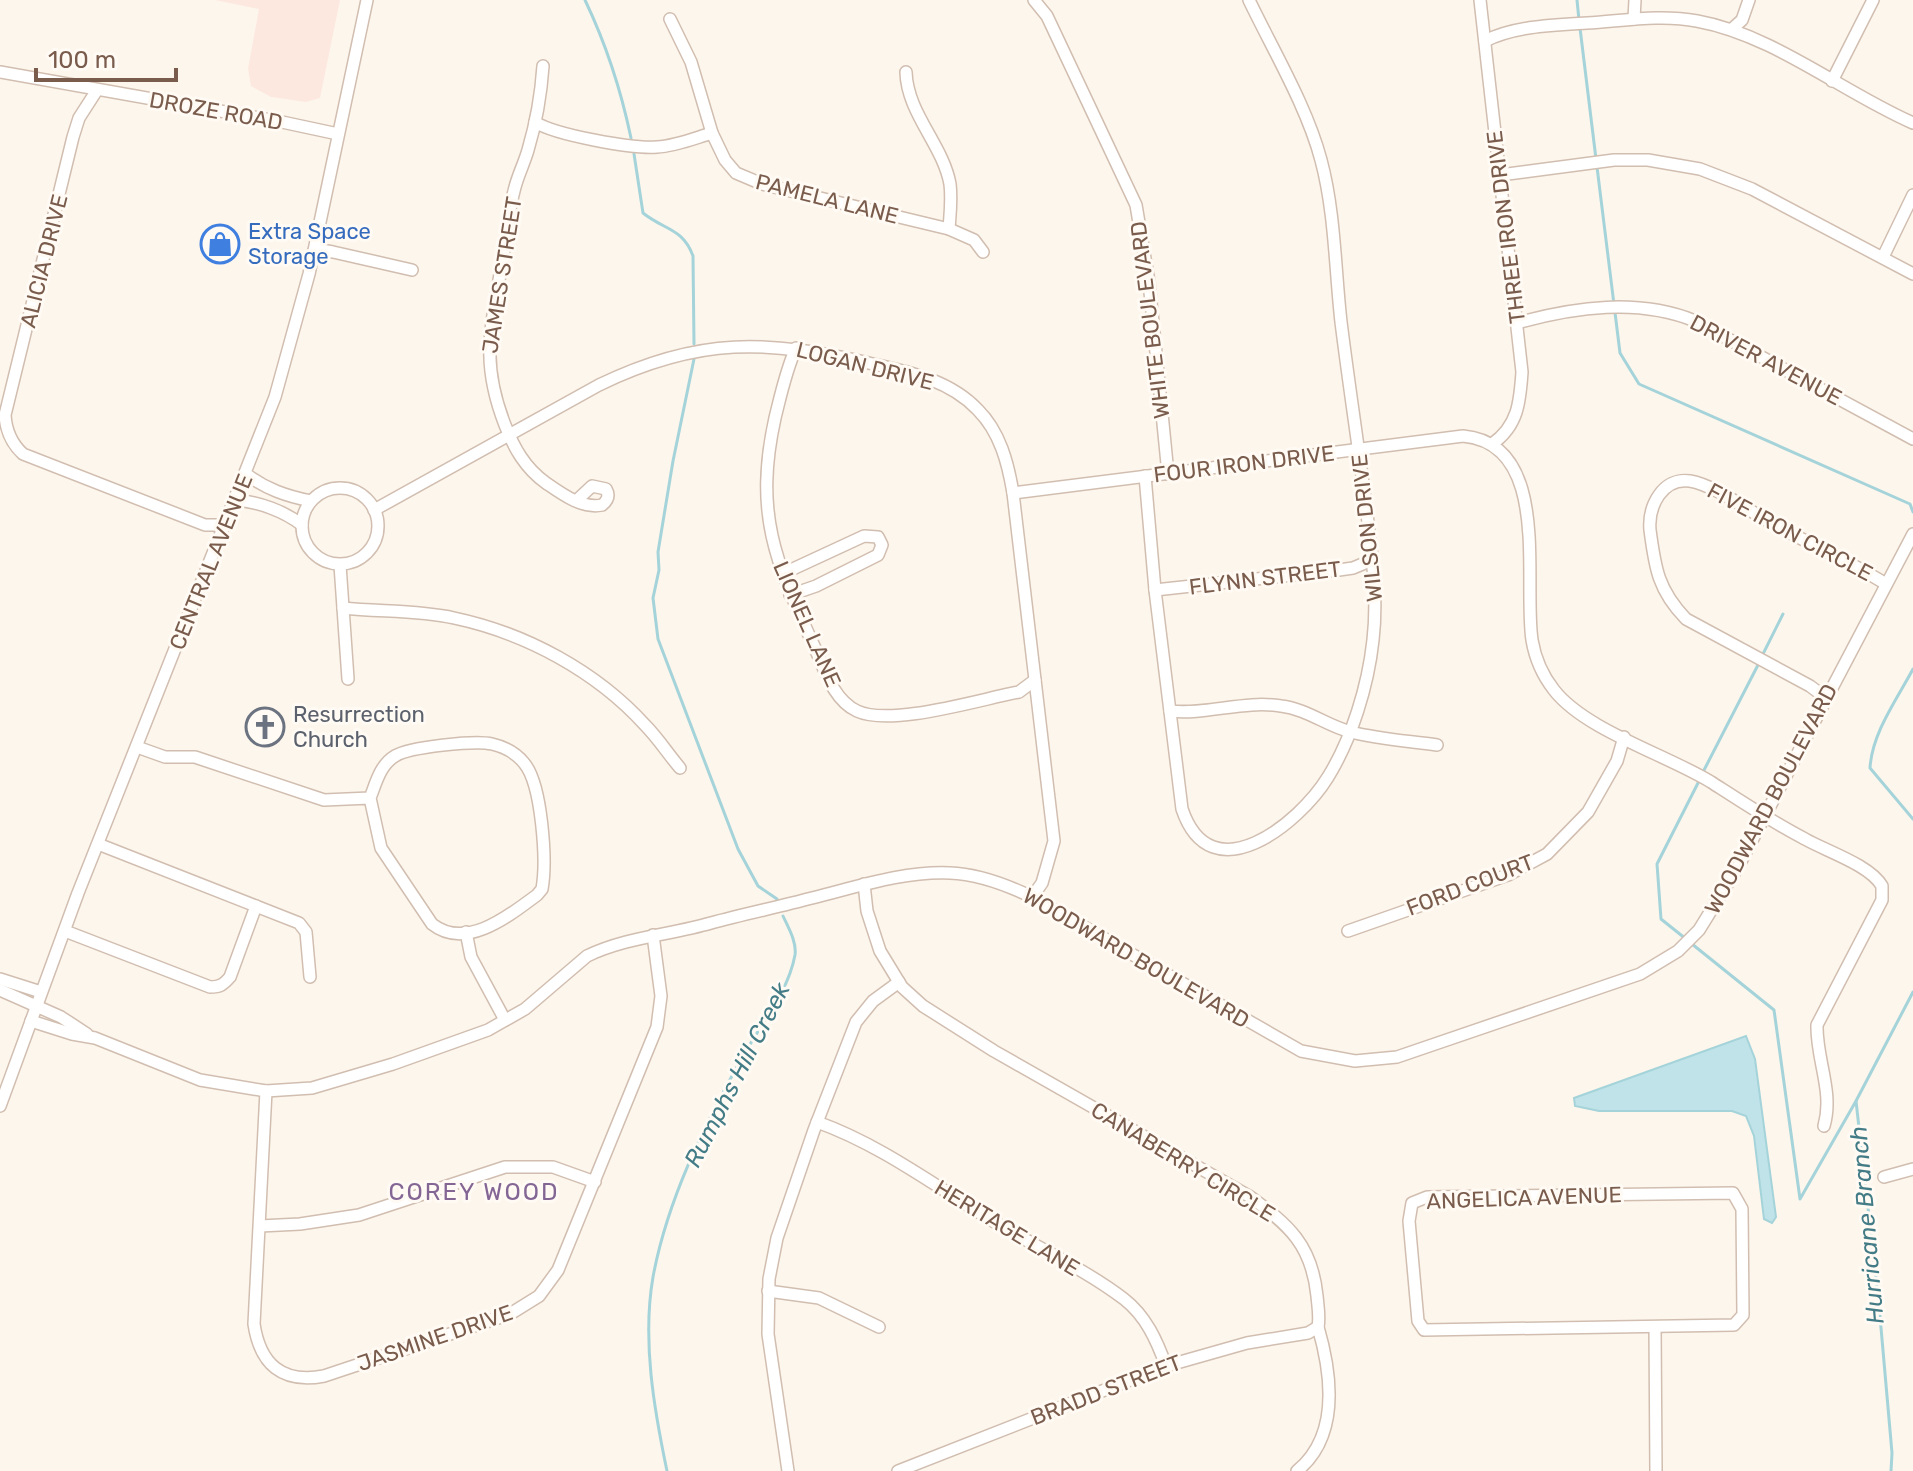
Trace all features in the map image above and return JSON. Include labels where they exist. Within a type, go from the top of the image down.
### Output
[{"type":"street","name":"CENTRAL AVENUE","points":[[0,1106],[98,844],[236,500],[282,376],[299,314],[367,0]]},
{"type":"street","name":"WHITE BOULEVARD","points":[[1034,0],[1047,16],[1136,205],[1149,282],[1168,474]]},
{"type":"street","name":"WILSON DRIVE","points":[[1145,476],[1155,590],[1177,777],[1185,818],[1195,834],[1217,849],[1243,849],[1296,815],[1313,799],[1327,779],[1348,732],[1365,679],[1373,644],[1376,593],[1321,159],[1302,110],[1249,0]]},
{"type":"street","name":"THREE IRON DRIVE","points":[[1480,0],[1522,372],[1519,407],[1507,432],[1492,444]]},
{"type":"street","points":[[1634,19],[1635,0]]},
{"type":"street","points":[[1732,29],[1744,16],[1749,0]]},
{"type":"street","points":[[1832,81],[1873,0]]},
{"type":"street","name":"PAMELA LANE","points":[[670,19],[691,62],[712,133],[730,167],[753,182],[949,229],[974,240],[983,252]]},
{"type":"street","points":[[1485,41],[1512,31],[1634,19],[1686,19],[1732,29],[1913,123]]},
{"type":"street","name":"JAMES STREET","points":[[543,66],[535,122],[514,189],[489,340],[490,381],[521,459],[550,486],[576,501]]},
{"type":"street","name":"DROZE ROAD","points":[[0,72],[338,134]]},
{"type":"street","points":[[906,72],[908,93],[950,183],[949,229]]},
{"type":"street","name":"ALICIA DRIVE","points":[[97,90],[79,118],[73,137],[5,415],[6,425],[12,440],[23,454],[205,525],[226,525]]},
{"type":"street","points":[[535,122],[558,132],[644,147],[665,146],[712,133]]},
{"type":"street","points":[[1500,175],[1614,160],[1648,160],[1687,166],[1752,189],[1913,274]]},
{"type":"street","points":[[1883,257],[1913,195]]},
{"type":"street","points":[[312,254],[321,250],[412,270]]},
{"type":"street","name":"DRIVER AVENUE","points":[[1517,323],[1623,305],[1671,311],[1913,439]]},
{"type":"street","name":"LOGAN DRIVE","points":[[374,510],[634,368],[708,349],[796,348],[914,374],[959,393],[984,415],[997,435],[1006,458],[1013,493],[1054,841],[1042,883],[1032,897]]},
{"type":"street","name":"LIONEL LANE","points":[[796,348],[782,390],[767,460],[765,484],[770,534],[790,595],[842,700],[856,711],[873,715],[901,715],[1019,692],[1035,680]]},
{"type":"street","name":"FOUR IRON DRIVE","points":[[1013,493],[1463,436],[1492,444]]},
{"type":"street","points":[[1492,444],[1505,454],[1513,467],[1528,510],[1532,639],[1537,661],[1551,686],[1568,705],[1866,871],[1882,886],[1882,900],[1817,1025],[1818,1047],[1828,1095],[1824,1126]]},
{"type":"street","points":[[246,474],[271,490],[311,501]]},
{"type":"street","name":"FIVE IRON CIRCLE","points":[[1826,698],[1810,686],[1686,619],[1676,609],[1658,580],[1649,519],[1654,502],[1671,484],[1690,481],[1699,484],[1886,584]]},
{"type":"street","points":[[348,489],[365,497],[374,510],[378,524],[374,545],[360,559],[340,565],[331,564],[315,556],[305,542],[302,525],[311,501],[328,490],[348,489]]},
{"type":"street","points":[[236,500],[252,501],[302,525]]},
{"type":"street","name":"WOODWARD BOULEVARD","points":[[0,990],[61,1017],[95,1038],[200,1080],[266,1091],[312,1088],[475,1035],[525,1009],[587,956],[653,935],[709,924],[738,914],[864,884],[925,873],[951,873],[987,879],[1032,897],[1301,1051],[1355,1061],[1383,1059],[1439,1044],[1654,968],[1678,951],[1707,919],[1913,534]]},
{"type":"street","points":[[782,574],[864,536],[874,535],[882,545],[878,555],[816,586],[790,595]]},
{"type":"street","name":"FLYNN STREET","points":[[1155,590],[1339,570],[1372,560]]},
{"type":"street","points":[[340,565],[348,679]]},
{"type":"street","points":[[343,608],[454,618],[475,622],[526,642],[587,674],[615,696],[648,728],[680,768]]},
{"type":"street","points":[[1170,711],[1193,712],[1246,705],[1285,706],[1318,716],[1348,732],[1437,745]]},
{"type":"street","name":"FORD COURT","points":[[1348,931],[1519,871],[1547,854],[1588,812],[1617,761],[1624,737]]},
{"type":"street","points":[[484,743],[504,748],[525,764],[535,780],[544,880],[542,889],[496,925],[466,932],[440,930],[432,924],[381,848],[370,798],[385,764],[393,757],[417,749],[484,743]]},
{"type":"street","points":[[137,747],[165,757],[195,757],[324,800],[370,798]]},
{"type":"street","points":[[98,844],[303,927],[310,977]]},
{"type":"street","name":"CANABERRY CIRCLE","points":[[864,884],[874,935],[884,958],[899,982],[915,999],[941,1020],[1216,1176],[1280,1219],[1297,1238],[1309,1259],[1316,1283],[1318,1327],[1328,1374],[1329,1408],[1320,1441],[1297,1471]]},
{"type":"street","points":[[65,931],[210,987],[217,987],[230,977],[256,906]]},
{"type":"street","points":[[466,932],[471,957],[505,1020]]},
{"type":"street","name":"JASMINE DRIVE","points":[[266,1091],[254,1324],[265,1358],[281,1372],[313,1378],[510,1314],[530,1303],[546,1288],[558,1270],[660,1016],[660,978],[653,935]]},
{"type":"street","points":[[0,979],[41,992]]},
{"type":"street","points":[[788,1471],[770,1360],[768,1291],[777,1238],[856,1022],[873,1001],[899,982]]},
{"type":"street","name":"WOODWARD BOULEVARD","points":[[31,1021],[95,1038]]},
{"type":"street","name":"HERITAGE LANE","points":[[817,1122],[908,1168],[1097,1280],[1126,1301],[1151,1331],[1166,1366]]},
{"type":"street","points":[[260,1226],[300,1224],[359,1215],[505,1167],[553,1167],[595,1182]]},
{"type":"street","points":[[1884,1177],[1913,1169]]},
{"type":"street","name":"ANGELICA AVENUE","points":[[1733,1193],[1742,1209],[1743,1315],[1734,1325],[1655,1327],[1424,1330],[1418,1321],[1409,1221],[1412,1203],[1427,1197],[1733,1193]]},
{"type":"street","points":[[768,1291],[819,1298],[879,1327]]},
{"type":"street","name":"BRADD STREET","points":[[898,1471],[1166,1366],[1247,1343],[1308,1333],[1318,1327]]},
{"type":"street","points":[[1655,1327],[1656,1471]]},
{"type":"shaded area","points":[[215,0],[340,0],[320,98],[306,102],[271,97],[251,86],[248,69],[259,9]]},
{"type":"water","points":[[1746,1036],[1755,1059],[1776,1217],[1772,1223],[1764,1219],[1754,1136],[1746,1116],[1732,1111],[1599,1111],[1575,1106],[1574,1098]]},
{"type":"waterway","name":"Rumphs Hill Creek","points":[[585,0],[612,68],[631,138]]},
{"type":"waterway","points":[[1577,0],[1579,20]]},
{"type":"waterway","points":[[1580,28],[1596,159]]},
{"type":"waterway","name":"Rumphs Hill Creek","points":[[634,154],[643,213],[684,240],[693,256],[694,344]]},
{"type":"waterway","points":[[1597,167],[1620,353],[1639,384],[1910,504],[1913,512]]},
{"type":"waterway","name":"Rumphs Hill Creek","points":[[694,359],[658,552],[659,570],[653,598],[658,639],[738,849],[758,886],[777,899]]},
{"type":"waterway","points":[[1762,656],[1783,614]]},
{"type":"waterway","points":[[1702,774],[1759,663]]},
{"type":"waterway","points":[[1913,669],[1880,729],[1870,768],[1913,819]]},
{"type":"waterway","points":[[1686,939],[1661,919],[1657,864],[1699,781]]},
{"type":"waterway","name":"Rumphs Hill Creek","points":[[667,1471],[649,1350],[653,1277],[667,1220],[688,1164],[728,1084],[780,996],[791,969],[795,945],[783,916]]},
{"type":"waterway","points":[[1692,944],[1774,1010],[1800,1199],[1913,992]]},
{"type":"waterway","name":"Hurricane Branch","points":[[1856,1101],[1879,1305],[1891,1471]]},
{"type":"place","name":"Extra Space Storage","points":[[220,244]]},
{"type":"place","name":"Resurrection Church","points":[[265,727]]},
{"type":"district","name":"COREY WOOD","points":[[474,1192]]}]
